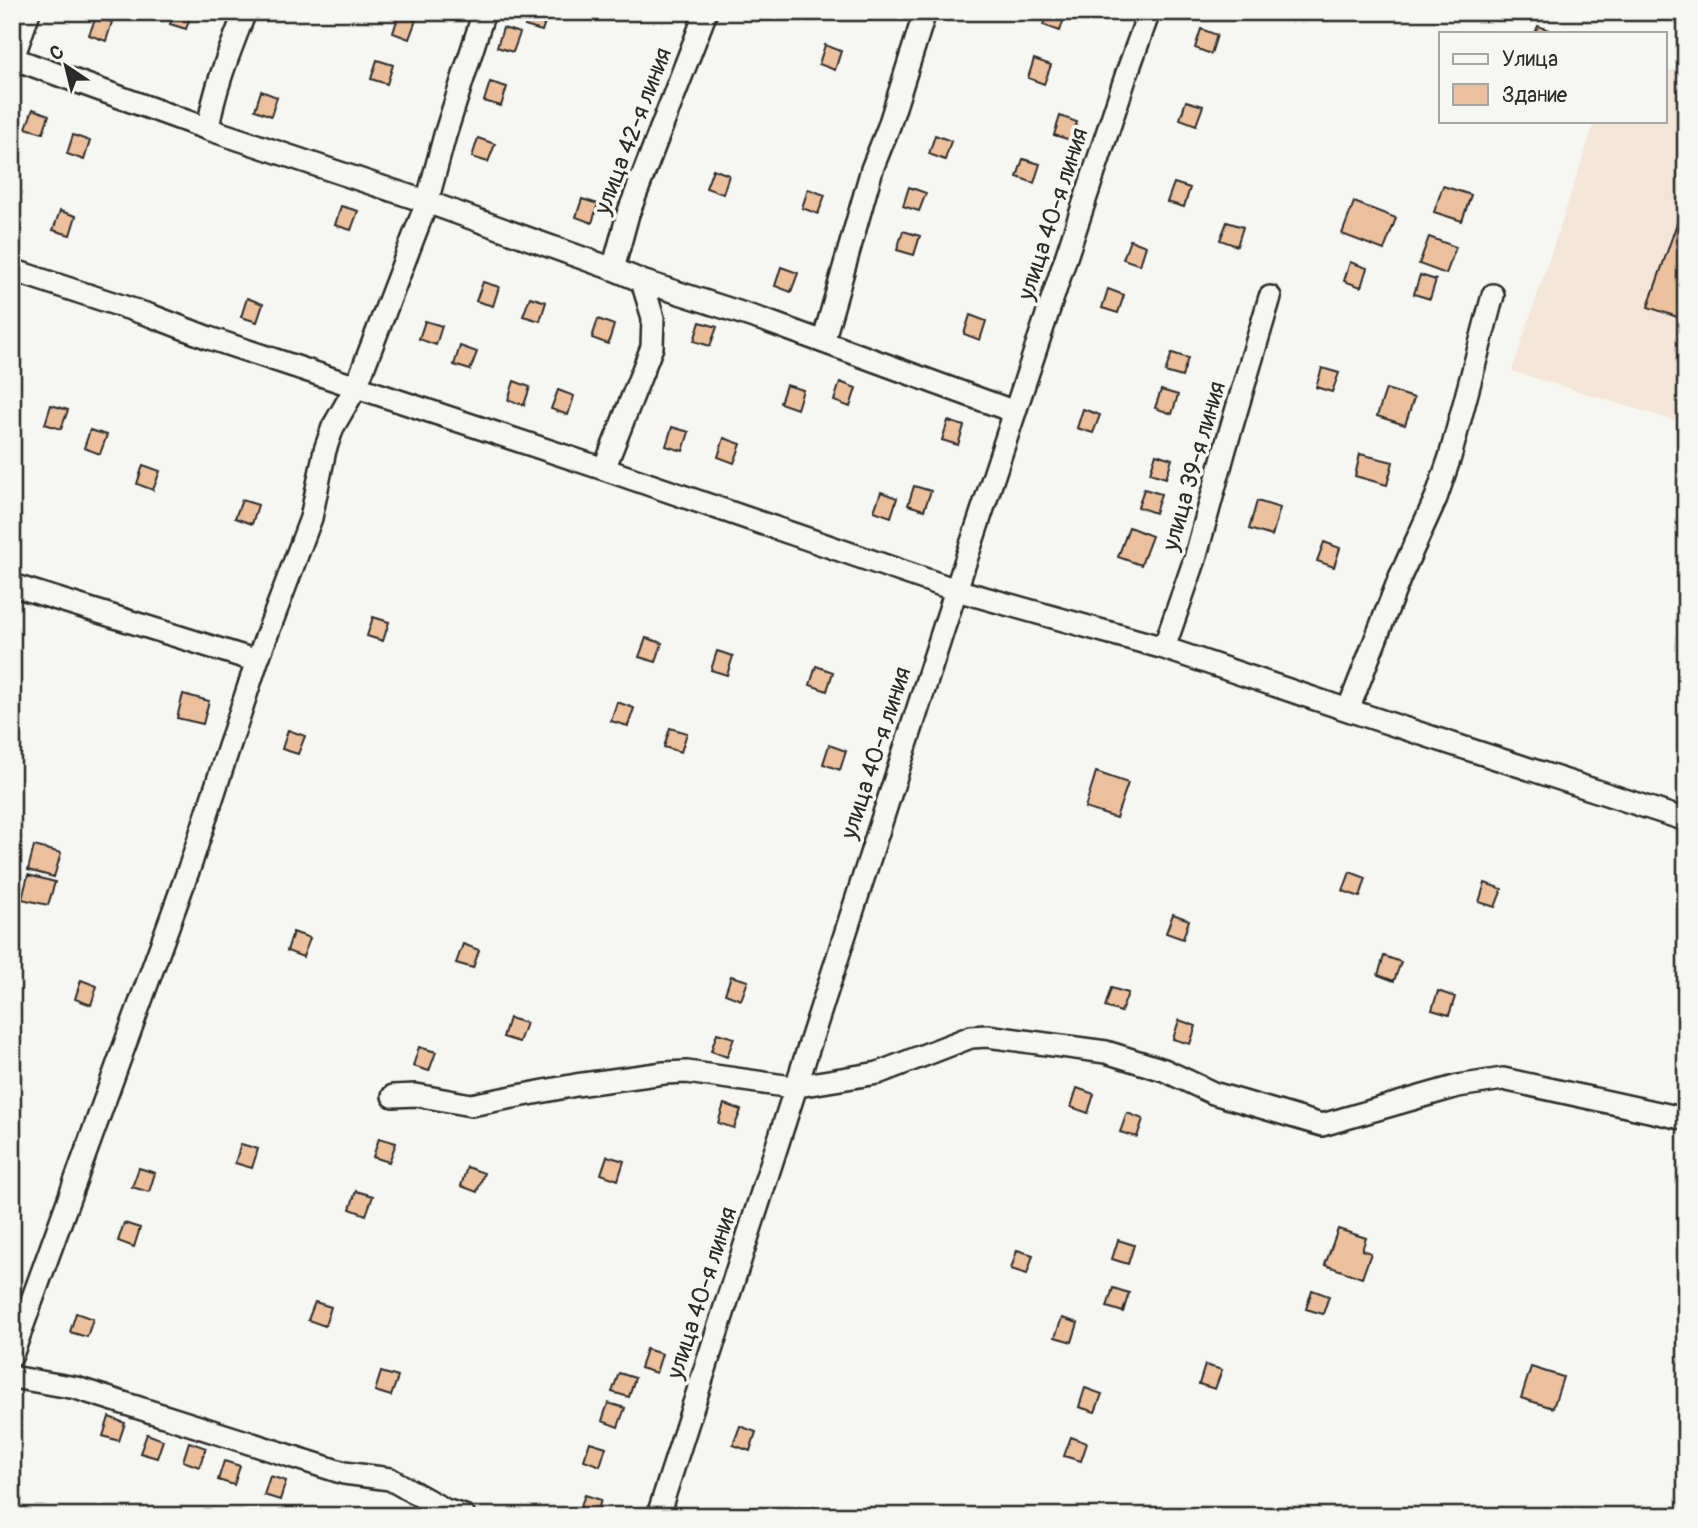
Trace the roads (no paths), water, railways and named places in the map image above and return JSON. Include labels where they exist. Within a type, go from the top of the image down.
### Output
[{"type":"street","points":[[29,12],[13,58],[208,130],[427,202],[1015,412]]},
{"type":"street","points":[[208,130],[211,108],[245,12]]},
{"type":"street","points":[[12,1355],[191,863],[257,660],[311,518],[325,450],[333,427],[356,387],[427,202],[484,12]]},
{"type":"street","name":"улица 42-я линия","points":[[612,269],[628,214],[706,12]]},
{"type":"street","points":[[823,342],[872,169],[889,126],[925,12]]},
{"type":"street","name":"улица 40-я линия","points":[[659,1513],[956,590],[1149,12]]},
{"type":"street","points":[[12,270],[956,590],[1164,648],[1686,820]]},
{"type":"street","points":[[604,469],[652,347],[653,318],[642,281]]},
{"type":"street","points":[[1348,710],[1400,577],[1436,498],[1450,457],[1493,295]]},
{"type":"street","name":"улица 39-я линия","points":[[1164,648],[1195,559],[1224,449],[1270,297]]},
{"type":"street","points":[[12,585],[257,660]]},
{"type":"street","points":[[393,1096],[416,1095],[471,1105],[576,1085],[687,1072],[796,1086],[878,1073],[971,1037],[987,1036],[1106,1052],[1164,1070],[1213,1093],[1322,1125],[1458,1086],[1503,1079],[1686,1119]]},
{"type":"street","points":[[12,1377],[76,1388],[344,1473],[390,1479],[445,1510],[464,1516]]}]
